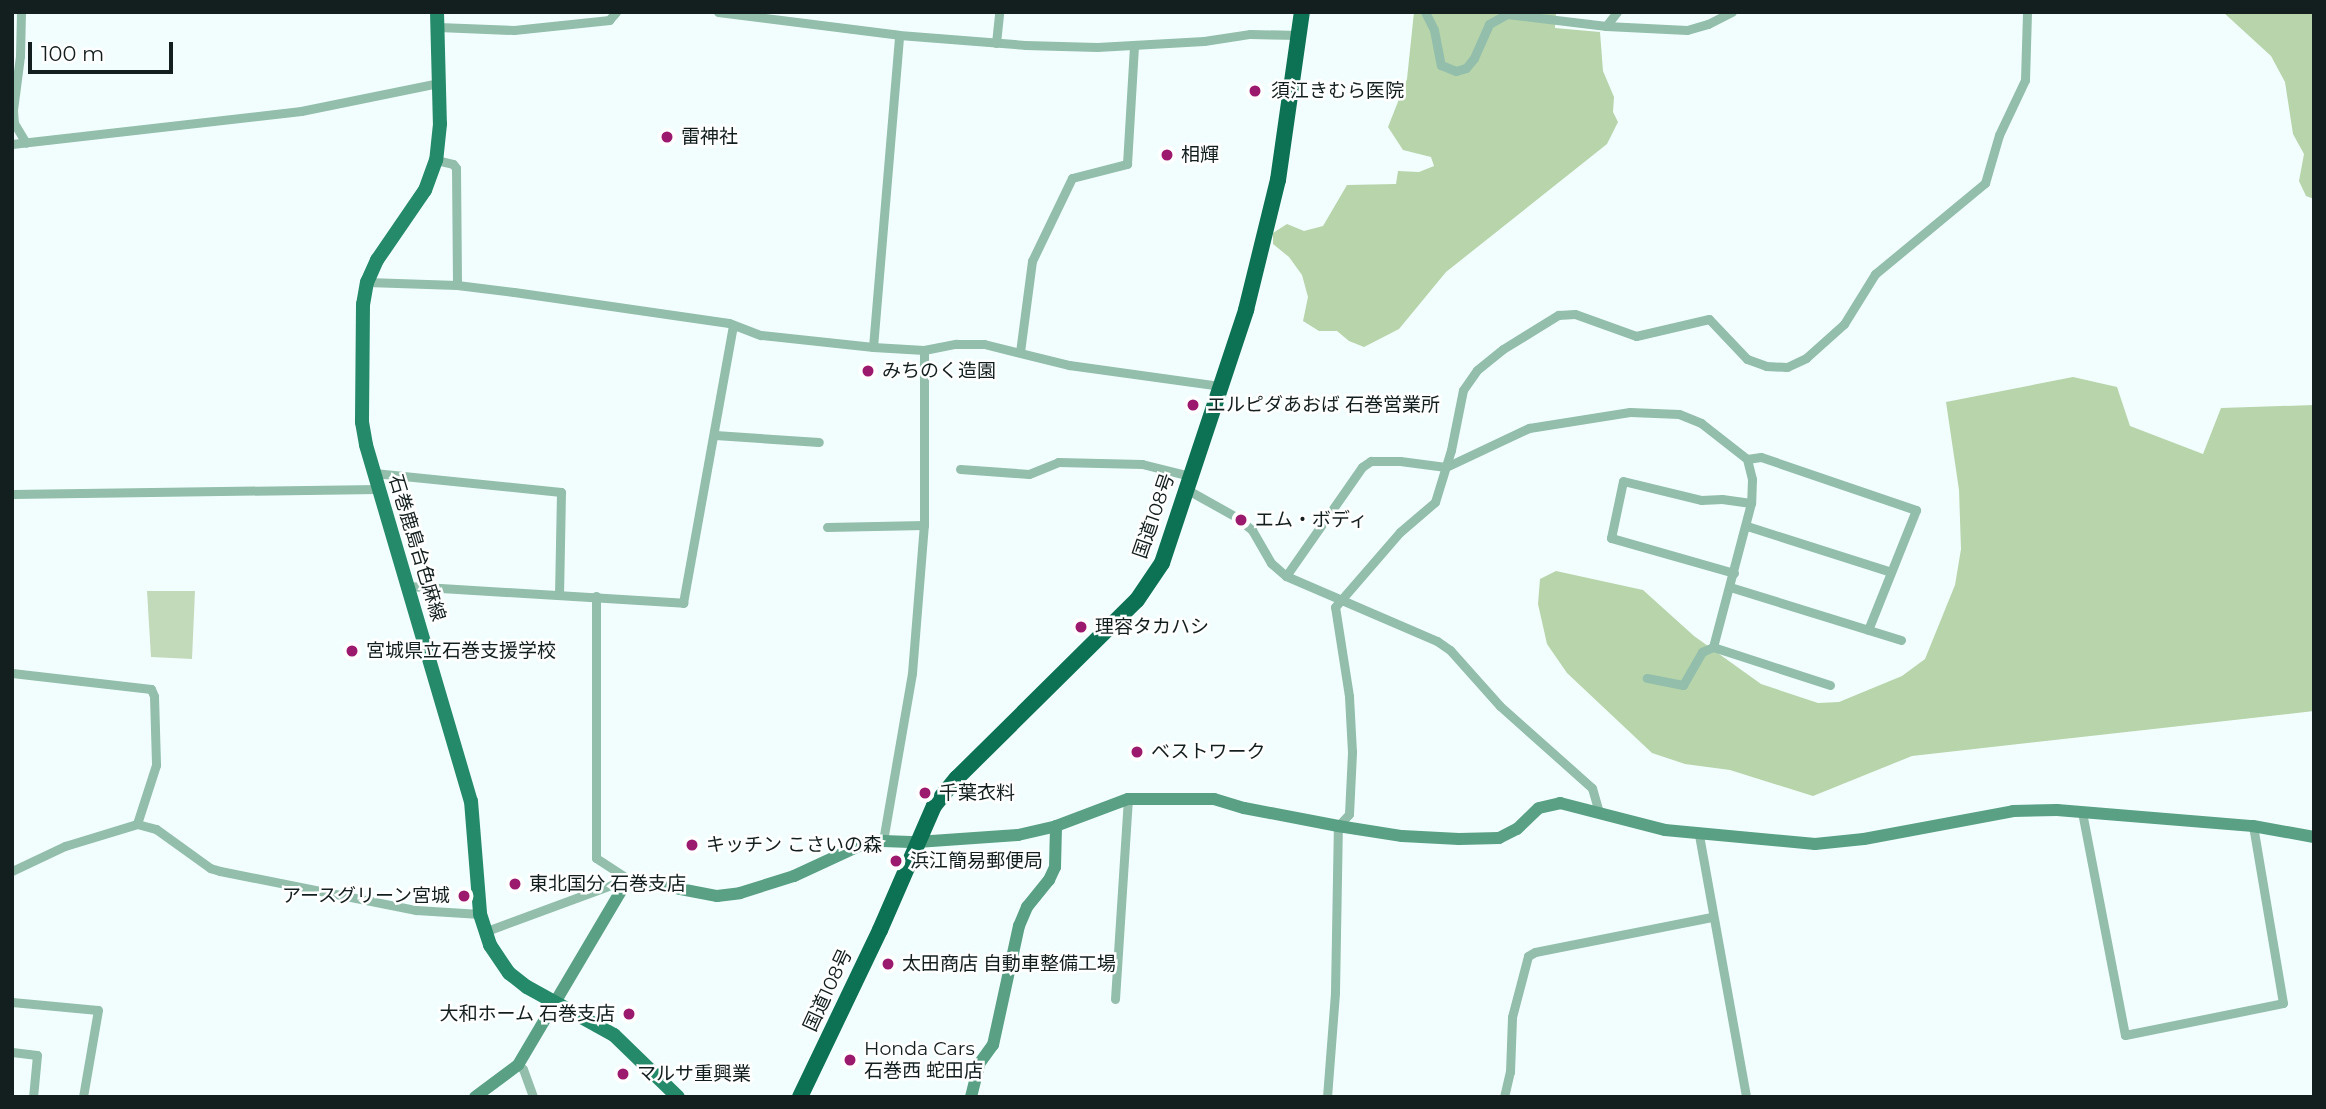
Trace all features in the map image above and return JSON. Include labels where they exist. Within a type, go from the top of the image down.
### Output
[{"type":"highway","name":"国道108号","points":[[800,1097],[880,930],[934,806],[945,790],[1152,582],[1162,563],[1246,310],[1278,180],[1302,12]]},
{"type":"main road","name":"石巻鹿島台色麻線","points":[[437,20],[440,124],[436,160],[425,190],[383,251],[367,282],[360,329],[362,422],[378,489],[471,801],[480,914],[484,932],[494,954],[509,973],[527,988],[627,1044],[678,1097]]},
{"type":"street","points":[[21,12],[20,56],[13,110],[14,124],[26,143]]},
{"type":"street","points":[[437,20],[514,30],[609,20],[616,12]]},
{"type":"street","points":[[718,12],[734,17],[996,43],[1134,45],[1204,41],[1250,34],[1300,35]]},
{"type":"street","points":[[996,43],[999,12]]},
{"type":"street","points":[[1425,12],[1434,30],[1437,58],[1441,65],[1450,71],[1466,68],[1489,24],[1500,16],[1521,14],[1606,26],[1687,30],[1708,24],[1732,12]]},
{"type":"street","points":[[1606,26],[1617,12]]},
{"type":"street","points":[[1326,1097],[1335,992],[1338,826],[1349,814],[1352,752],[1349,696],[1335,607],[1400,532],[1435,502],[1446,467],[1463,390],[1477,370],[1503,349],[1558,315],[1575,314],[1636,336],[1709,319],[1748,359],[1766,366],[1787,367],[1827,343],[1844,324],[1875,274],[1985,183],[1999,135],[2025,80],[2027,12]]},
{"type":"street","points":[[873,347],[899,35]]},
{"type":"street","points":[[1020,352],[1032,261],[1072,178],[1127,164],[1134,45]]},
{"type":"street","points":[[12,144],[301,111],[439,83]]},
{"type":"street","points":[[436,160],[453,164],[456,168],[457,285]]},
{"type":"street","points":[[367,282],[457,285],[733,325],[761,335],[873,347],[924,349],[956,344],[984,344],[1069,365],[1220,386]]},
{"type":"street","points":[[408,586],[678,603],[685,600],[733,325]]},
{"type":"street","points":[[883,841],[912,673],[924,525],[924,349]]},
{"type":"street","points":[[1286,576],[1362,467],[1371,461],[1401,461],[1446,467],[1529,428],[1630,412],[1664,411],[1701,423],[1747,458],[1752,479],[1747,526],[1713,647]]},
{"type":"street","points":[[715,435],[819,442]]},
{"type":"street","points":[[1747,458],[1761,457],[1916,510],[1868,630]]},
{"type":"street","points":[[960,470],[1029,474],[1058,462],[1142,464],[1188,482],[1252,530],[1271,563],[1286,576],[1437,641],[1450,650],[1500,706],[1592,788],[1600,812]]},
{"type":"street","points":[[374,473],[561,492],[559,594]]},
{"type":"street","points":[[1734,573],[1611,538],[1623,481],[1701,500],[1722,499],[1751,503]]},
{"type":"street","points":[[12,494],[378,489]]},
{"type":"street","points":[[827,527],[924,525]]},
{"type":"street","points":[[1747,526],[1891,572]]},
{"type":"street","points":[[1730,587],[1901,640]]},
{"type":"street","points":[[596,596],[596,858],[628,878],[717,895],[740,893],[794,876],[859,846],[883,841],[917,842],[1018,835],[1056,826],[1128,799],[1214,799],[1244,808],[1402,836],[1489,840],[1517,829],[1549,803],[1699,835],[1835,844],[2013,811],[2082,811],[2253,826],[2314,837]]},
{"type":"street","points":[[1647,678],[1683,685],[1702,652],[1713,647],[1830,685]]},
{"type":"street","points":[[12,673],[150,689],[154,696],[156,765],[150,774],[137,824]]},
{"type":"street","points":[[1115,999],[1128,799]]},
{"type":"street","points":[[2082,811],[2125,1035],[2283,1003],[2253,826]]},
{"type":"street","points":[[12,871],[65,846],[137,824],[156,829],[210,868],[416,910],[480,914]]},
{"type":"street","points":[[971,1097],[979,1065],[993,1045],[1019,926],[1027,906],[1049,880],[1055,867],[1056,826]]},
{"type":"street","points":[[1699,835],[1746,1097]]},
{"type":"street","points":[[484,932],[628,878]]},
{"type":"street","points":[[475,1097],[517,1065],[628,878]]},
{"type":"street","points":[[1504,1097],[1510,1072],[1512,1017],[1528,957],[1535,952],[1712,917]]},
{"type":"street","points":[[12,1002],[98,1010],[83,1097]]},
{"type":"street","points":[[12,1052],[37,1055],[33,1097]]},
{"type":"street","points":[[517,1065],[523,1069],[533,1097]]},
{"type":"green space","points":[[1414,12],[1556,12],[1555,28],[1600,32],[1603,71],[1614,97],[1613,112],[1618,122],[1607,144],[1446,272],[1399,329],[1364,347],[1349,341],[1337,331],[1319,331],[1303,321],[1308,297],[1302,275],[1289,257],[1273,244],[1273,233],[1287,224],[1304,231],[1323,226],[1347,185],[1396,184],[1398,171],[1419,172],[1434,166],[1431,157],[1403,150],[1388,127],[1407,79]]},
{"type":"green space","points":[[2223,12],[2314,12],[2314,199],[2306,196],[2299,181],[2304,154],[2293,134],[2285,82],[2271,56]]},
{"type":"green space","points":[[2073,377],[2117,387],[2130,426],[2203,454],[2221,408],[2314,405],[2314,711],[1912,756],[1813,796],[1730,770],[1685,764],[1652,753],[1567,673],[1547,644],[1538,604],[1540,579],[1556,571],[1643,590],[1694,636],[1761,684],[1818,703],[1839,702],[1902,676],[1925,659],[1955,585],[1961,549],[1959,490],[1946,402]]},
{"type":"green space","points":[[147,591],[195,591],[192,659],[151,657]]},
{"type":"place","name":"須江きむら医院","points":[[1255,91]]},
{"type":"place","name":"雷神社","points":[[667,137]]},
{"type":"place","name":"相輝","points":[[1167,155]]},
{"type":"place","name":"みちのく造園","points":[[868,371]]},
{"type":"place","name":"エルピダあおば 石巻営業所","points":[[1193,405]]},
{"type":"place","name":"エム・ボディ","points":[[1241,520]]},
{"type":"place","name":"理容タカハシ","points":[[1081,627]]},
{"type":"place","name":"宮城県立石巻支援学校","points":[[352,651]]},
{"type":"place","name":"ベストワーク","points":[[1137,752]]},
{"type":"place","name":"千葉衣料","points":[[925,793]]},
{"type":"place","name":"キッチン こさいの森","points":[[692,845]]},
{"type":"place","name":"浜江簡易郵便局","points":[[896,861]]},
{"type":"place","name":"東北国分 石巻支店","points":[[515,884]]},
{"type":"place","name":"アースグリーン宮城","points":[[464,896]]},
{"type":"place","name":"太田商店 自動車整備工場","points":[[888,964]]},
{"type":"place","name":"大和ホーム 石巻支店","points":[[629,1014]]},
{"type":"place","name":"Honda Cars 石巻西 蛇田店","points":[[850,1060]]},
{"type":"place","name":"マルサ重興業","points":[[623,1074]]}]
